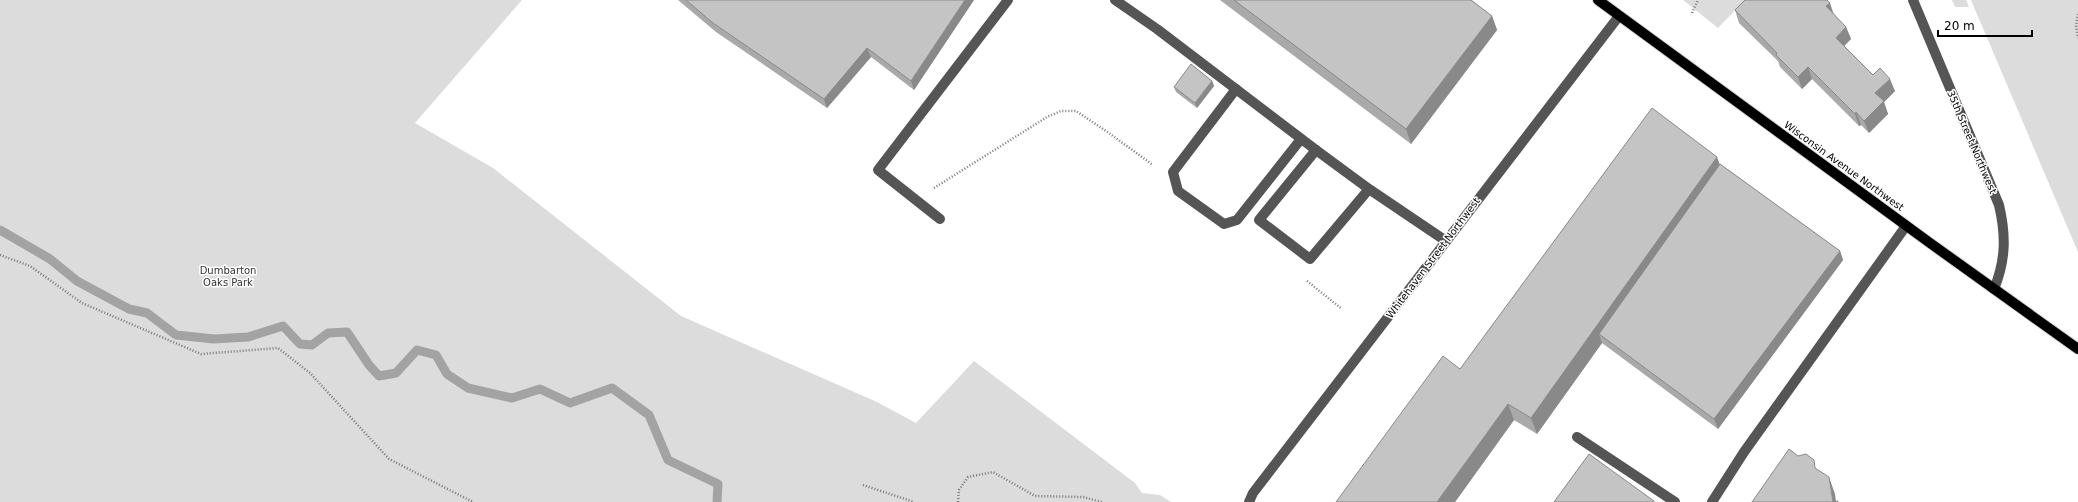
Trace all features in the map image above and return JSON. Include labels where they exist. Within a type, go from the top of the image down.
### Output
[{"type":"main road","name":"Wisconsin Avenue Northwest","points":[[1598,0],[1906,226],[2078,349]]},
{"type":"street","points":[[940,219],[878,170],[1008,0]]},
{"type":"street","points":[[1115,0],[1157,29],[1369,189],[1446,241]]},
{"type":"street","name":"35th Street Northwest","points":[[1913,0],[1999,205],[2004,231],[2005,247],[2003,261],[1994,289]]},
{"type":"street","name":"Whitehaven Street Northwest","points":[[1249,502],[1253,493],[1619,16]]},
{"type":"street","points":[[1236,89],[1173,172],[1178,191],[1224,224],[1237,220],[1301,139]]},
{"type":"street","points":[[1316,150],[1259,220],[1310,259],[1369,189]]},
{"type":"street","points":[[1712,502],[1744,452],[1906,226]]},
{"type":"street","points":[[1577,437],[1675,502]]},
{"type":"path","points":[[1692,13],[1698,0]]},
{"type":"path","points":[[2078,14],[2076,25],[2078,38]]},
{"type":"path","points":[[915,200],[1047,117],[1061,111],[1076,111],[1176,182]]},
{"type":"path","points":[[0,255],[30,266],[82,303],[200,354],[278,348],[310,373],[389,459],[473,502]]},
{"type":"path","points":[[958,502],[959,490],[968,476],[993,472],[1034,496],[1083,497],[1102,502]]},
{"type":"path","points":[[863,485],[914,502]]},
{"type":"green space","name":"Dumbarton Oaks Park","points":[[0,0],[522,0],[415,123],[493,168],[681,316],[877,402],[916,423],[974,361],[1135,483],[1142,493],[1160,495],[1171,502],[0,502]]},
{"type":"green space","points":[[1683,0],[1745,0],[1718,28]]},
{"type":"green space","points":[[1952,0],[1966,0],[1969,7],[1955,7]]},
{"type":"green space","points":[[1971,0],[2078,0],[2078,252]]},
{"type":"building","points":[[686,0],[965,0],[911,81],[867,48],[824,99],[713,23]]},
{"type":"building","points":[[1234,0],[1471,0],[1492,16],[1406,129]]},
{"type":"building","points":[[1745,0],[1827,0],[1830,3],[1826,6],[1846,27],[1836,38],[1873,75],[1880,68],[1890,79],[1875,93],[1884,101],[1864,121],[1856,112],[1855,114],[1808,67],[1798,77],[1735,10]]},
{"type":"building","points":[[1191,64],[1212,81],[1195,103],[1174,87]]},
{"type":"building","points":[[1652,108],[1717,157],[1531,418],[1508,404],[1437,502],[1336,502],[1443,356],[1460,369]]},
{"type":"building","points":[[1720,164],[1840,251],[1714,419],[1599,334]]},
{"type":"building","points":[[1789,449],[1798,456],[1806,454],[1814,460],[1815,468],[1829,477],[1833,502],[1752,502]]},
{"type":"building","points":[[1589,454],[1654,501],[1654,502],[1554,502]]},
{"type":"waterway","points":[[0,230],[50,259],[77,281],[129,309],[147,313],[176,335],[214,339],[248,337],[283,326],[300,344],[312,345],[328,333],[347,332],[369,365],[379,376],[396,373],[417,350],[436,355],[447,374],[468,388],[512,398],[540,389],[570,403],[612,388],[649,415],[668,460],[718,484],[717,502]]}]
